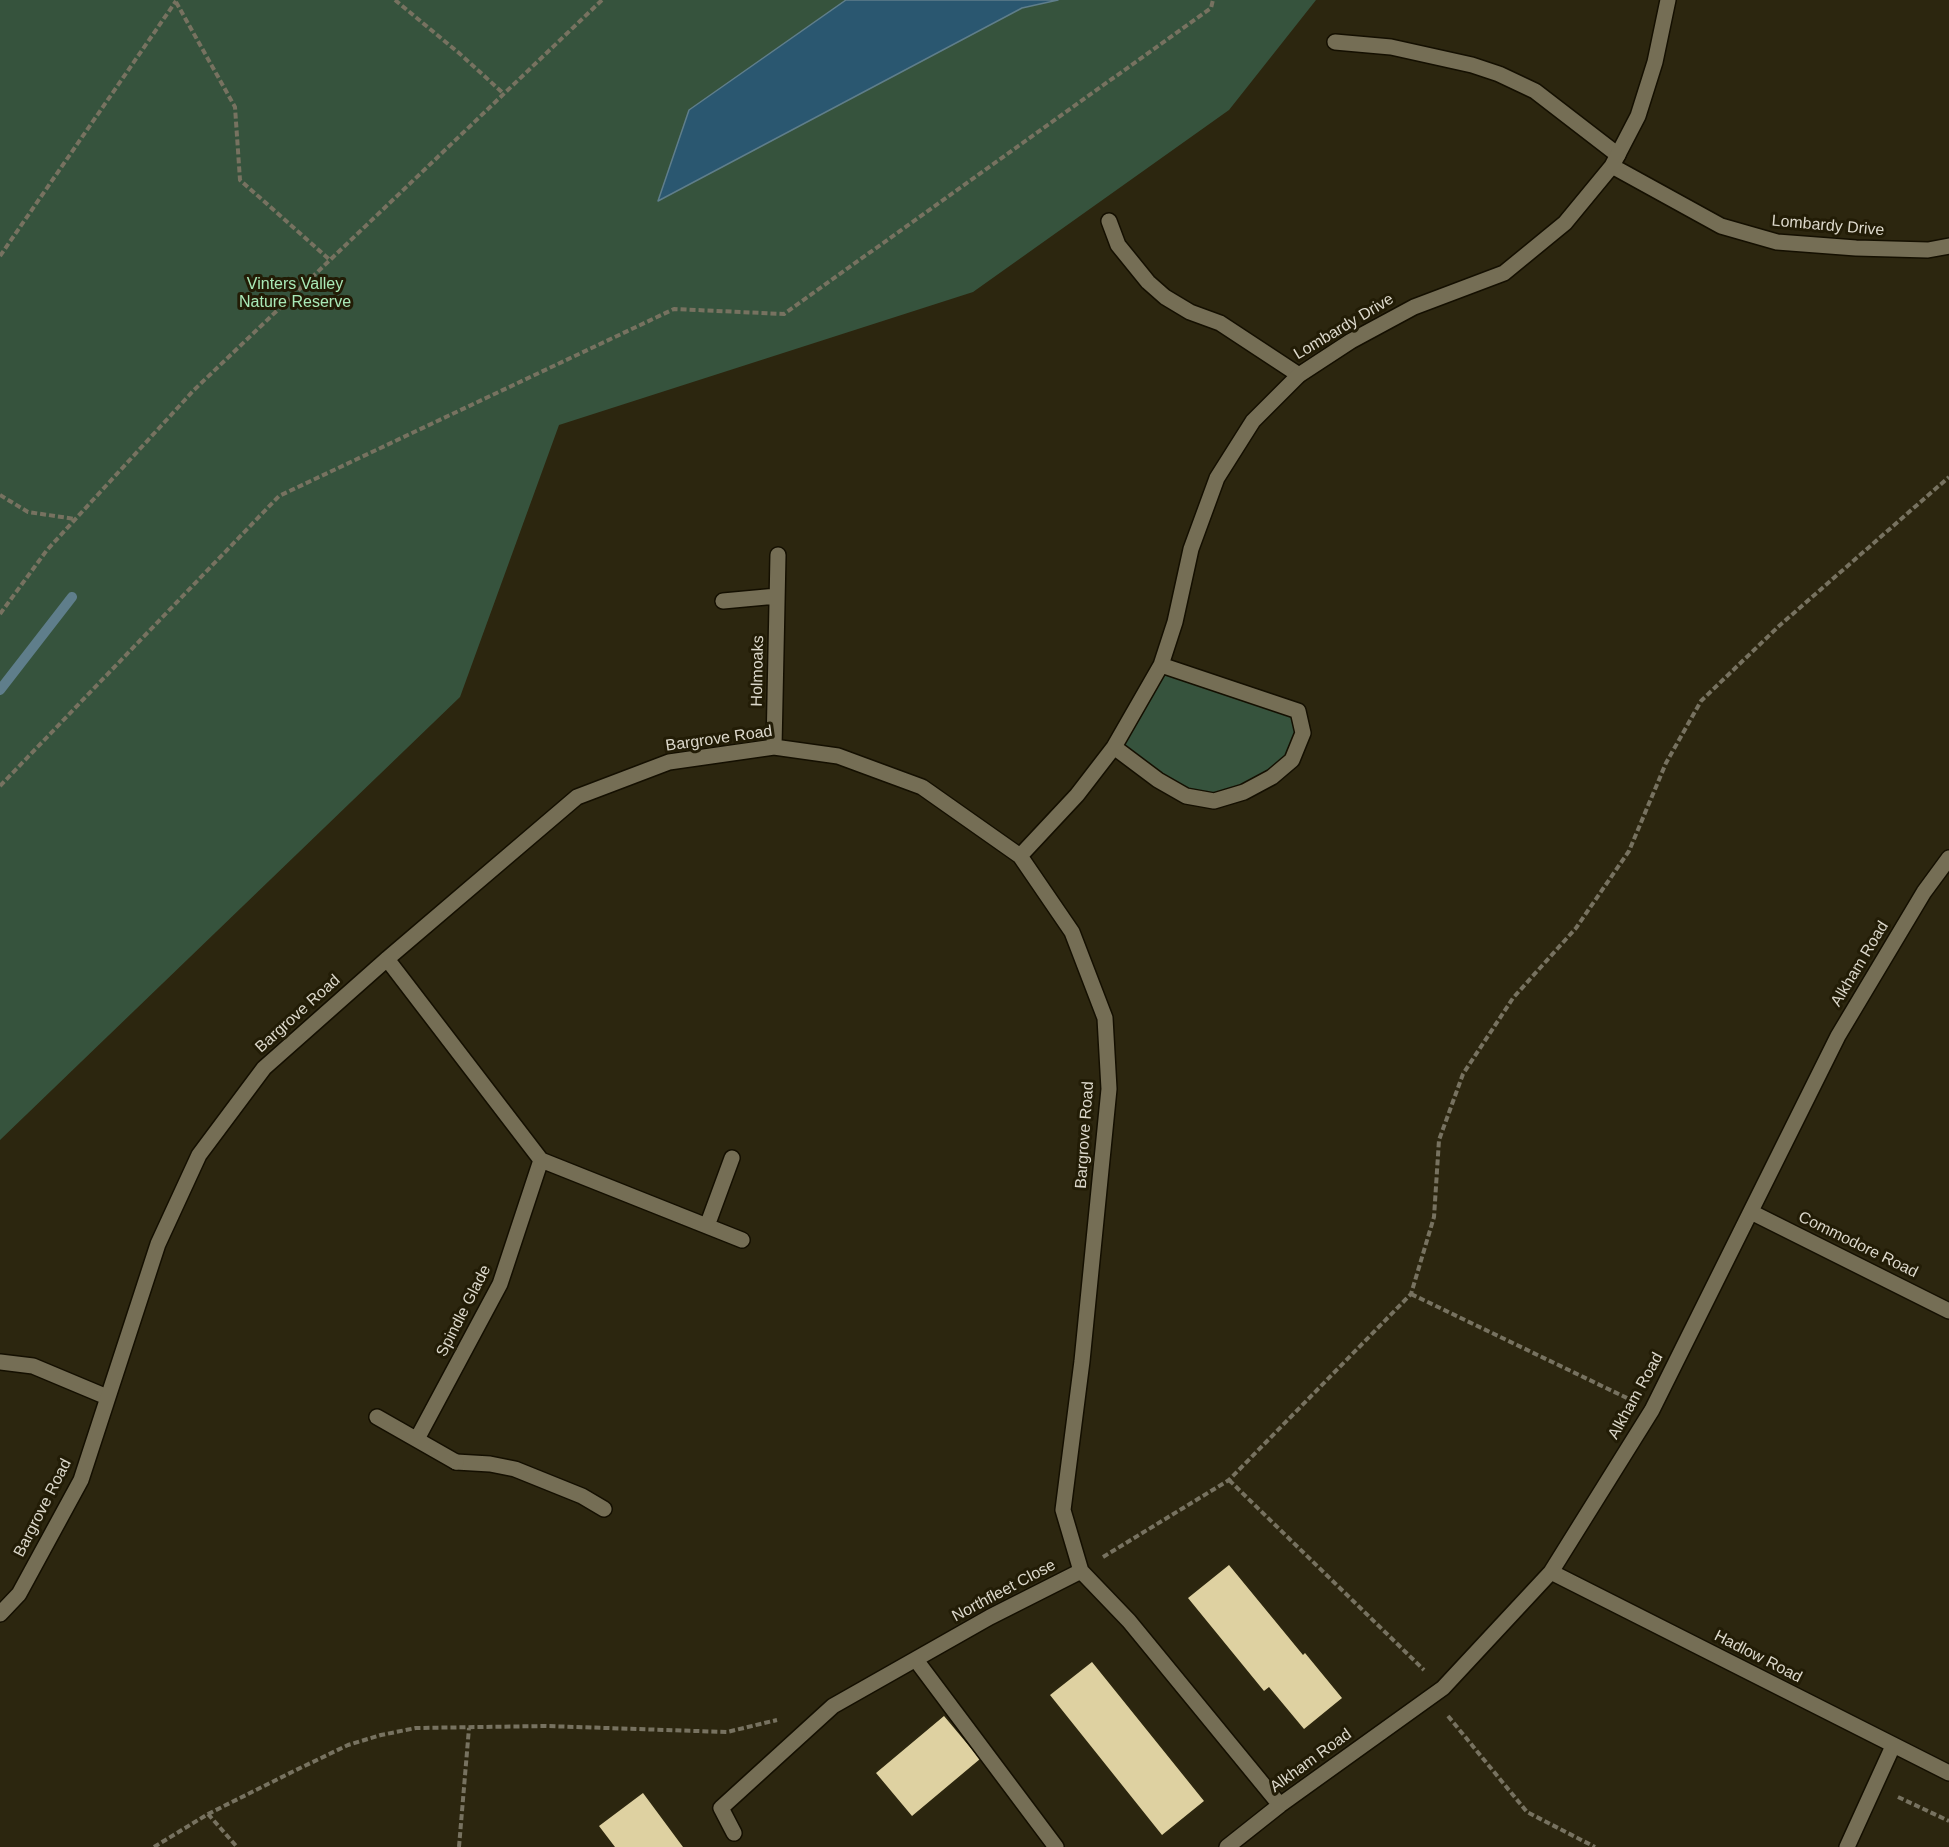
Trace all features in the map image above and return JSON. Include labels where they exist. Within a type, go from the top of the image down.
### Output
[{"type":"street","name":"Lombardy Drive","points":[[1020,856],[1077,795],[1114,747],[1161,665],[1175,622],[1191,549],[1217,478],[1253,421],[1299,375],[1350,341],[1414,307],[1504,273],[1565,223],[1615,161],[1638,116],[1655,62],[1668,0]]},
{"type":"street","points":[[1335,42],[1391,47],[1472,65],[1499,74],[1535,91],[1615,161]]},
{"type":"street","name":"Lombardy Drive","points":[[1615,161],[1721,226],[1777,242],[1916,250],[1949,246]]},
{"type":"street","points":[[1109,220],[1118,245],[1148,282],[1165,297],[1190,312],[1220,323],[1299,375]]},
{"type":"street","name":"Holmoaks","points":[[774,747],[778,555]]},
{"type":"street","points":[[723,601],[777,596]]},
{"type":"street","points":[[1114,747],[1158,780],[1186,796],[1214,801],[1244,792],[1272,777],[1292,760],[1303,733],[1298,711],[1161,665]]},
{"type":"street","name":"Bargrove Road","points":[[0,1614],[19,1594],[81,1480],[159,1244],[199,1155],[264,1068],[576,797],[669,762],[774,747],[838,756],[922,787],[1020,856],[1072,932],[1105,1017],[1109,1089],[1082,1360],[1064,1510],[1081,1571]]},
{"type":"street","name":"Alkham Road","points":[[1227,1847],[1280,1805],[1437,1692],[1551,1572],[1652,1410],[1839,1036],[1924,892],[1949,858]]},
{"type":"street","points":[[387,959],[541,1160],[742,1240]]},
{"type":"street","points":[[706,1227],[732,1158]]},
{"type":"street","name":"Spindle Glade","points":[[417,1440],[500,1284],[541,1160]]},
{"type":"street","name":"Commodore Road","points":[[1750,1212],[1949,1311]]},
{"type":"street","points":[[0,1362],[33,1366],[107,1397]]},
{"type":"street","points":[[377,1417],[456,1462],[490,1464],[515,1469],[582,1496],[604,1509]]},
{"type":"street","name":"Northfleet Close","points":[[734,1833],[721,1808],[833,1706],[990,1617],[1081,1571],[1129,1621],[1280,1805]]},
{"type":"street","name":"Hadlow Road","points":[[1551,1572],[1949,1773]]},
{"type":"street","points":[[916,1660],[1056,1847]]},
{"type":"street","points":[[1847,1847],[1893,1746]]},
{"type":"path","points":[[395,0],[504,94]]},
{"type":"path","points":[[0,614],[47,550],[194,390],[602,0]]},
{"type":"path","points":[[0,786],[279,496],[674,309],[784,314],[1211,8],[1213,0]]},
{"type":"path","points":[[0,256],[176,1],[235,107],[240,180],[330,260]]},
{"type":"path","points":[[1081,1571],[1229,1480],[1411,1294],[1434,1217],[1439,1140],[1463,1074],[1513,998],[1576,928],[1629,851],[1666,763],[1701,701],[1779,626],[1949,477]]},
{"type":"path","points":[[0,495],[28,512],[75,519]]},
{"type":"path","points":[[1411,1294],[1652,1410]]},
{"type":"path","points":[[1229,1480],[1437,1692],[1527,1812],[1595,1847]]},
{"type":"path","points":[[154,1847],[208,1814],[348,1745],[381,1735],[416,1728],[546,1726],[727,1732],[780,1719]]},
{"type":"path","points":[[459,1847],[469,1728]]},
{"type":"path","points":[[1875,1786],[1949,1821]]},
{"type":"path","points":[[208,1814],[237,1847]]},
{"type":"green space","name":"Vinters Valley Nature Reserve","points":[[0,0],[1316,0],[1229,110],[973,292],[559,425],[460,697],[0,1140]]},
{"type":"green space","points":[[1161,665],[1298,711],[1292,760],[1244,792],[1186,796],[1114,747]]},
{"type":"water","points":[[846,0],[1058,0],[1022,8],[658,201],[689,110]]},
{"type":"building","points":[[1229,1565],[1303,1655],[1305,1653],[1342,1698],[1304,1729],[1269,1687],[1264,1691],[1188,1598]]},
{"type":"building","points":[[1092,1662],[1204,1801],[1162,1835],[1050,1695]]},
{"type":"building","points":[[944,1716],[980,1759],[912,1816],[876,1773]]},
{"type":"building","points":[[643,1793],[683,1847],[615,1847],[599,1826]]},
{"type":"waterway","points":[[0,690],[72,597]]}]
